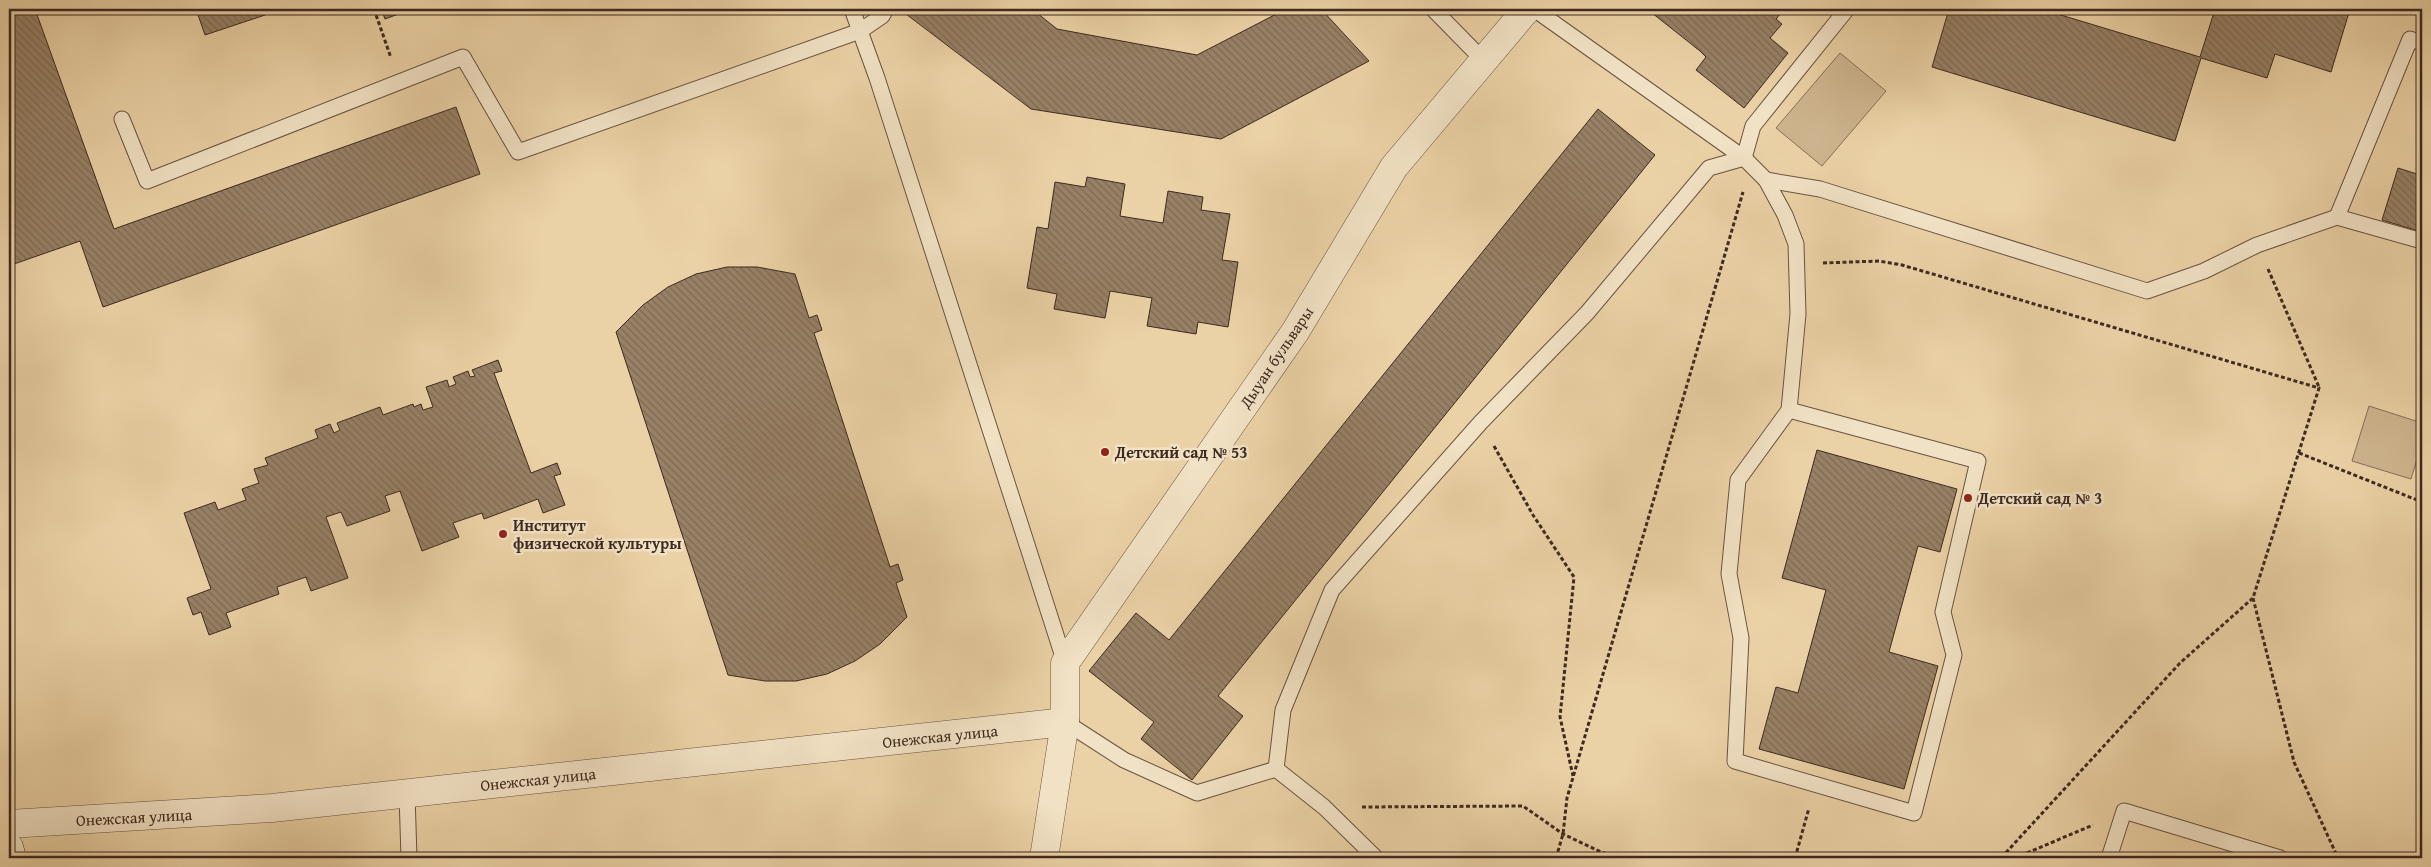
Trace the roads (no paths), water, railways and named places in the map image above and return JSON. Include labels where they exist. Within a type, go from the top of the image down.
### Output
[{"type":"street","name":"Дыуан бульвары","points":[[1065,663],[1295,332],[1394,168],[1528,9]]},
{"type":"street","points":[[1044,858],[1065,722],[1065,663]]},
{"type":"street","name":"Онежская улица","points":[[9,824],[272,808],[1065,722]]},
{"type":"street","points":[[9,847],[12,858]]},
{"type":"lane","points":[[852,9],[877,78],[1065,663]]},
{"type":"lane","points":[[122,119],[147,181],[463,57],[518,152],[860,31],[882,16],[886,9]]},
{"type":"lane","points":[[1434,9],[1484,61]]},
{"type":"lane","points":[[1534,9],[1747,162],[1766,180],[1785,215],[1796,244],[1798,314],[1789,410],[1738,480],[1729,574],[1741,638],[1735,762],[1914,813],[1954,655],[1943,612],[1978,461],[1789,410]]},
{"type":"lane","points":[[1747,162],[1754,126],[1847,9]]},
{"type":"lane","points":[[2337,217],[2410,39],[2422,43]]},
{"type":"lane","points":[[1276,769],[1282,710],[1332,590],[1481,422],[1587,313],[1709,168],[1747,162]]},
{"type":"lane","points":[[1766,180],[1820,189],[2147,291],[2204,271],[2257,245],[2337,217],[2422,241]]},
{"type":"lane","points":[[1065,722],[1124,760],[1197,792],[1276,769]]},
{"type":"lane","points":[[1276,769],[1324,807],[1376,858]]},
{"type":"lane","points":[[407,794],[409,858]]},
{"type":"lane","points":[[2109,858],[2124,811],[2280,858]]},
{"type":"place","name":"Детский сад № 53","points":[[1105,452]]},
{"type":"place","name":"Детский сад № 3","points":[[1968,498]]},
{"type":"place","name":"Институт физической культуры","points":[[503,534]]}]
